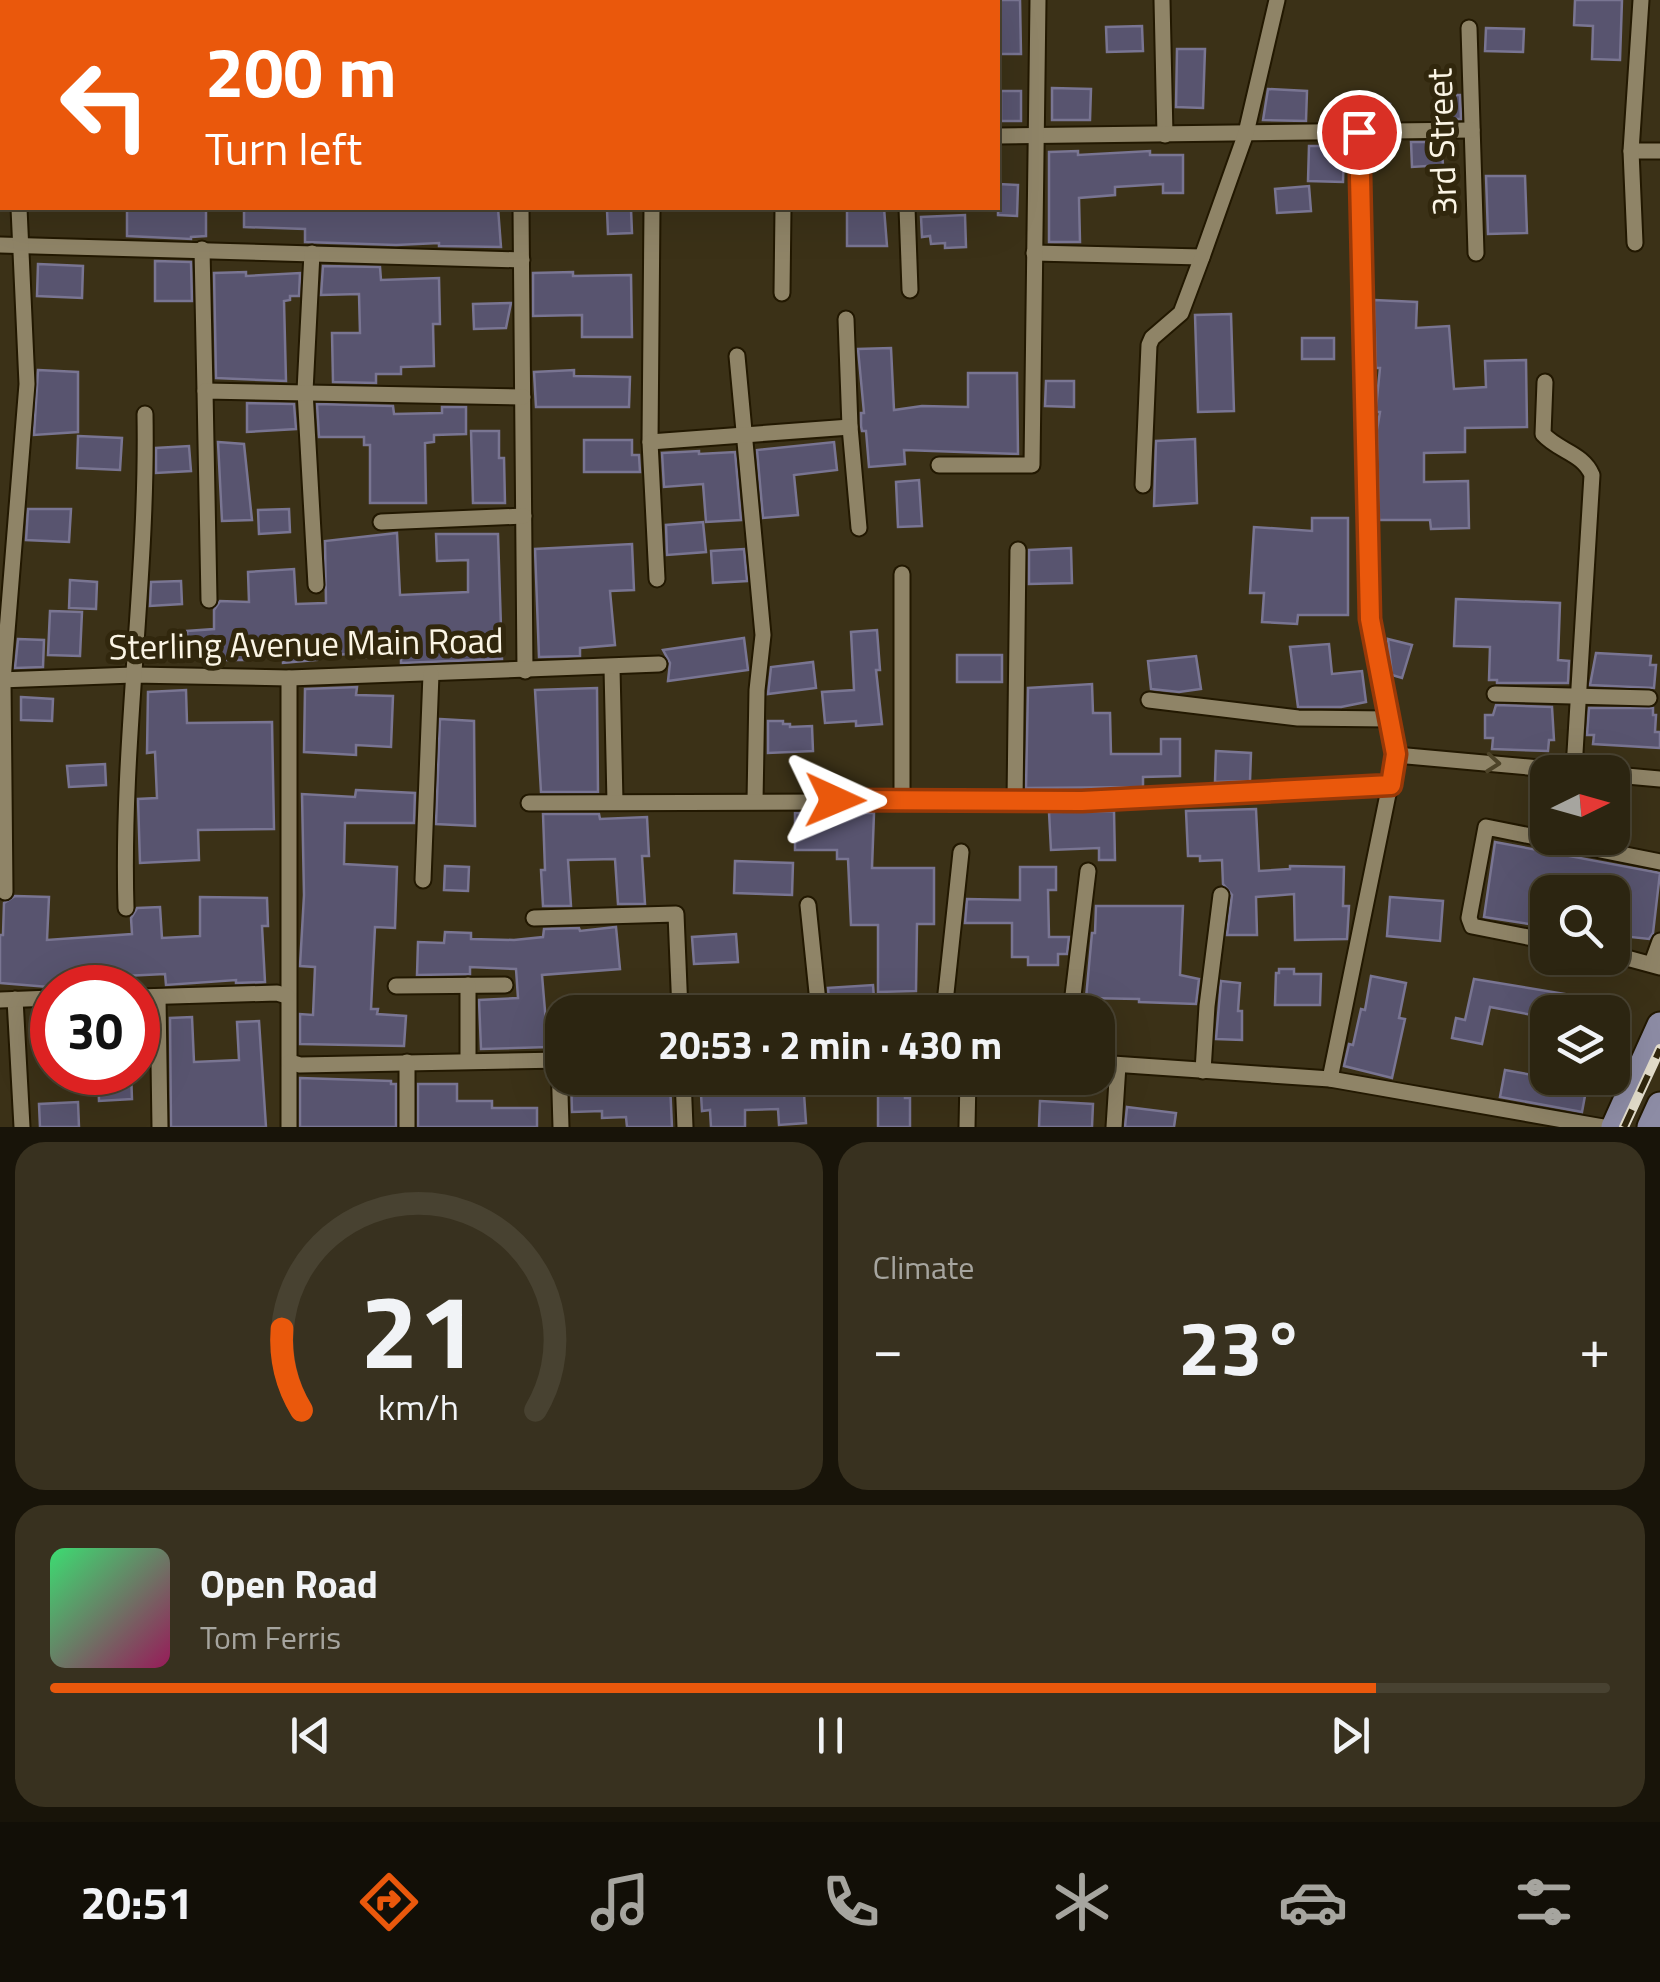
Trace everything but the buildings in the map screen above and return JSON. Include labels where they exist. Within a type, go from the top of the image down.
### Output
[{"type":"main road","points":[[1614,1127],[1660,1025]]},
{"type":"main road","points":[[1650,1127],[1660,1105]]},
{"type":"street","points":[[939,465],[1032,466],[1038,0]]},
{"type":"street","points":[[1162,0],[1165,134]]},
{"type":"street","points":[[1144,485],[1149,344],[1181,313],[1246,133],[1277,0]]},
{"type":"street","points":[[1635,243],[1631,151],[1641,0]]},
{"type":"street","name":"3rd Street","points":[[1469,28],[1476,254]]},
{"type":"street","points":[[1000,136],[1472,130]]},
{"type":"street","points":[[1330,1079],[1396,754],[1370,619],[1359,132]]},
{"type":"street","points":[[1631,151],[1660,151]]},
{"type":"street","points":[[5,892],[2,681],[28,384],[18,210]]},
{"type":"street","points":[[521,210],[525,672]]},
{"type":"street","points":[[652,210],[650,442],[658,579]]},
{"type":"street","points":[[782,293],[783,210]]},
{"type":"street","points":[[907,210],[910,290]]},
{"type":"street","points":[[0,245],[522,260]]},
{"type":"street","points":[[202,250],[210,600]]},
{"type":"street","points":[[312,253],[305,391],[316,585]]},
{"type":"street","points":[[1034,253],[1202,256]]},
{"type":"street","points":[[846,319],[859,528]]},
{"type":"street","points":[[737,356],[763,635],[757,690],[755,801]]},
{"type":"street","points":[[1545,382],[1543,434],[1582,460],[1592,475],[1575,755]]},
{"type":"street","points":[[205,391],[523,397]]},
{"type":"street","points":[[126,908],[124,830],[146,490],[145,414]]},
{"type":"street","points":[[650,442],[850,427]]},
{"type":"street","points":[[381,522],[524,516]]},
{"type":"street","points":[[1015,802],[1018,550]]},
{"type":"street","points":[[902,574],[902,802]]},
{"type":"street","name":"Sterling Avenue Main Road","points":[[2,681],[525,672],[659,664]]},
{"type":"street","points":[[612,668],[615,802]]},
{"type":"street","points":[[423,880],[430,674]]},
{"type":"street","points":[[289,678],[289,1127]]},
{"type":"street","points":[[1495,694],[1648,698]]},
{"type":"street","points":[[1149,700],[1298,718],[1389,719]]},
{"type":"street","points":[[1396,754],[1530,765]]},
{"type":"street","points":[[1630,775],[1660,778]]},
{"type":"street","points":[[529,803],[1015,802],[1391,785]]},
{"type":"street","points":[[1530,937],[1472,926],[1470,918],[1486,826],[1660,862]]},
{"type":"street","points":[[946,995],[961,852]]},
{"type":"street","points":[[1073,995],[1088,871]]},
{"type":"street","points":[[1204,1071],[1220,895]]},
{"type":"street","points":[[808,904],[817,995]]},
{"type":"street","points":[[534,918],[676,914],[679,995]]},
{"type":"street","points":[[1630,959],[1656,966],[1660,941]]},
{"type":"street","points":[[396,986],[504,986]]},
{"type":"street","points":[[468,986],[468,1062]]},
{"type":"street","points":[[160,997],[277,993],[287,996]]},
{"type":"street","points":[[7,1000],[22,1127]]},
{"type":"street","points":[[290,1062],[545,1060]]},
{"type":"street","points":[[407,1062],[407,1127]]},
{"type":"street","points":[[1115,1065],[1330,1079],[1602,1127]]},
{"type":"street","points":[[1114,1127],[1118,1065]]},
{"type":"street","points":[[160,1095],[160,1127]]},
{"type":"street","points":[[561,1095],[561,1127]]},
{"type":"street","points":[[684,1095],[685,1127]]},
{"type":"street","points":[[966,1127],[967,1095]]},
{"type":"railway","points":[[1624,1127],[1660,1049]]},
{"type":"route","points":[[835,800],[1082,801],[1391,785],[1396,754],[1370,619],[1359,132]]}]
